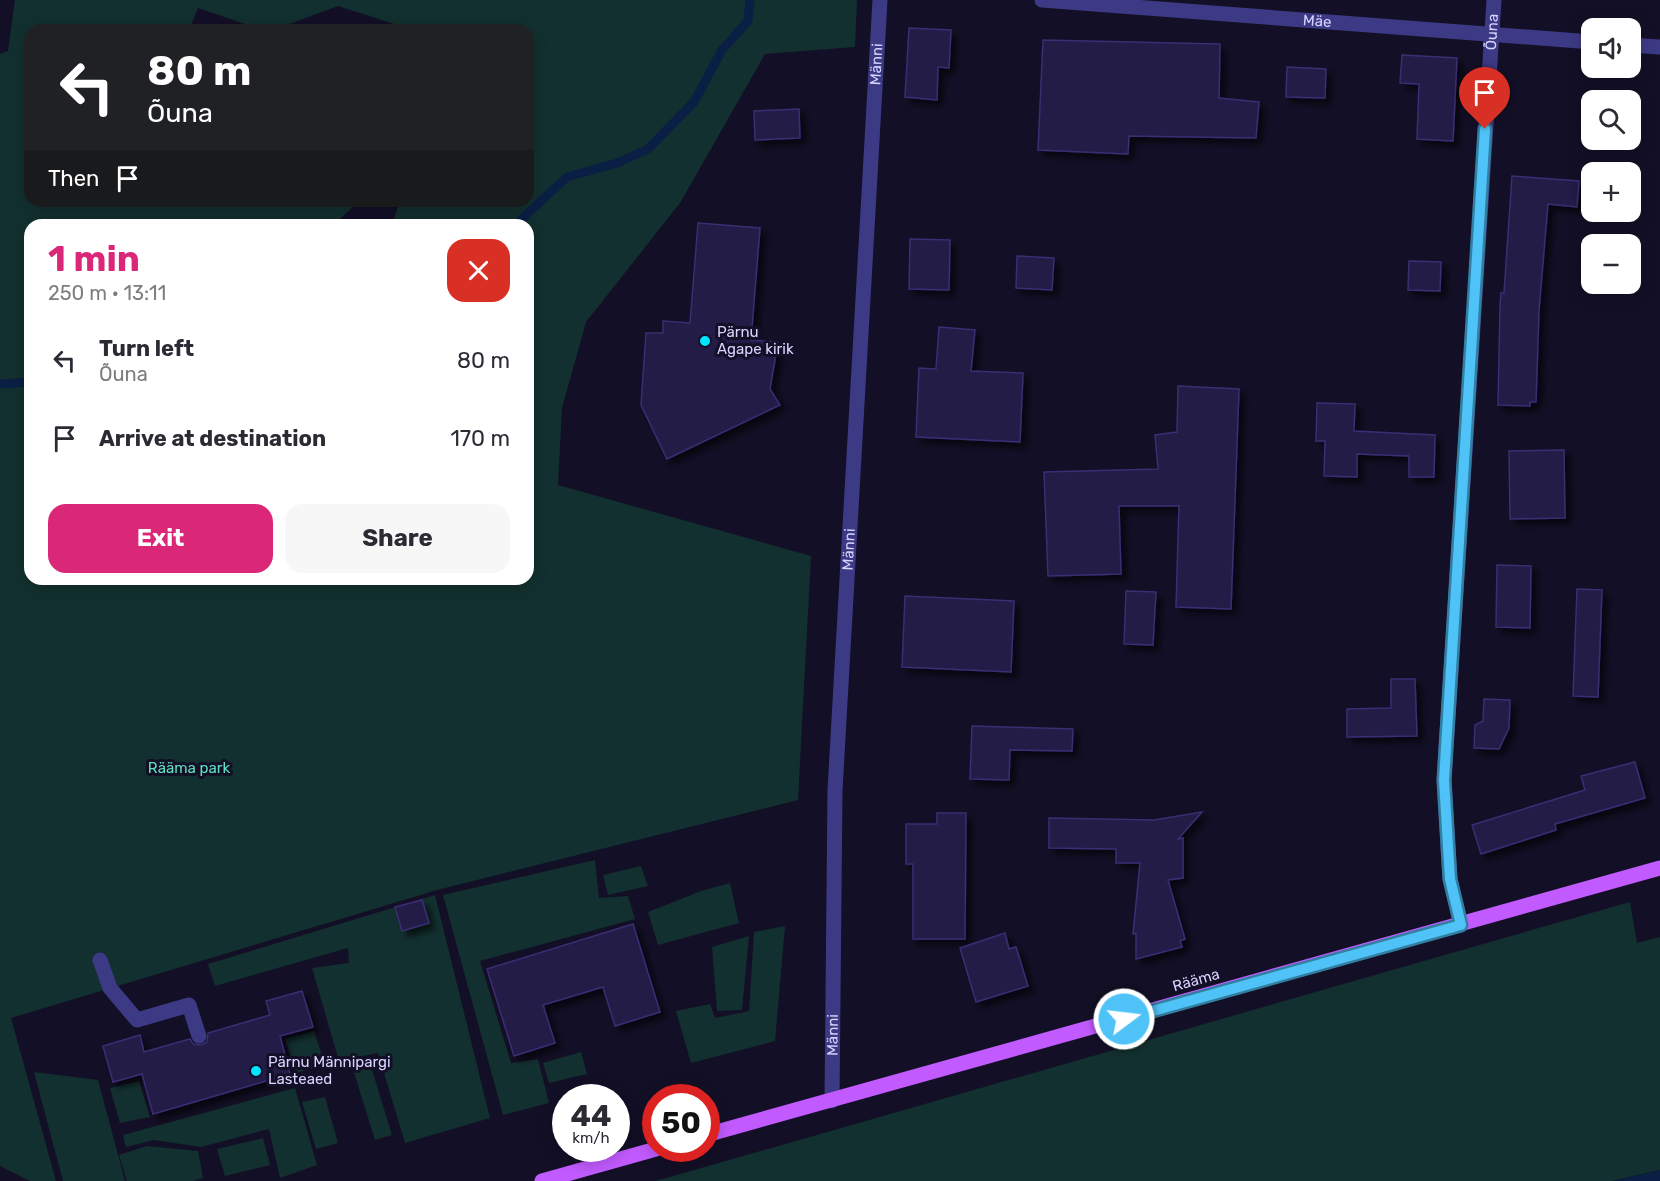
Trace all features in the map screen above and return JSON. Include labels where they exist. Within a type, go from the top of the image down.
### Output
[{"type":"main road","name":"Rääma","points":[[720,1131],[1660,868]]},
{"type":"main road","points":[[542,1181],[642,1153]]},
{"type":"street","name":"Männi","points":[[832,1101],[835,790],[880,0]]},
{"type":"street","name":"Mäe","points":[[1042,0],[1581,41]]},
{"type":"street","name":"Õuna","points":[[1461,925],[1450,879],[1444,780],[1494,0]]},
{"type":"street","points":[[1641,46],[1660,47]]},
{"type":"street","points":[[100,960],[110,988],[137,1020],[189,1005],[199,1036]]},
{"type":"green space","name":"Rääma park","points":[[15,0],[857,0],[855,47],[765,54],[680,203],[586,322],[562,408],[558,485],[811,556],[798,800],[437,890],[11,1018],[56,1181],[30,1181],[0,1166],[0,54],[8,51]]},
{"type":"green space","points":[[595,860],[599,898],[628,896],[635,919],[480,961],[511,1063],[538,1059],[549,1103],[503,1115],[443,895]]},
{"type":"green space","points":[[641,866],[648,886],[608,895],[603,875]]},
{"type":"green space","points":[[730,883],[739,923],[658,945],[648,912],[701,891]]},
{"type":"green space","points":[[435,895],[490,1118],[405,1143],[378,1053],[339,1061],[312,968],[349,963],[348,948],[215,986],[208,964]]},
{"type":"green space","points":[[1630,902],[1637,943],[1660,937],[1660,1170],[1612,1181],[656,1181]]},
{"type":"green space","points":[[785,926],[775,1041],[691,1063],[676,1011],[710,1004],[715,1018],[749,1011],[754,932]]},
{"type":"green space","points":[[749,936],[742,1010],[717,1011],[712,947]]},
{"type":"green space","points":[[314,1031],[325,1065],[296,1073],[285,1039]]},
{"type":"green space","points":[[581,1052],[587,1074],[549,1083],[543,1063]]},
{"type":"green space","points":[[369,1060],[392,1135],[375,1140],[352,1066]]},
{"type":"green space","points":[[34,1072],[98,1080],[125,1181],[63,1181]]},
{"type":"green space","points":[[139,1081],[150,1117],[120,1123],[110,1088]]},
{"type":"green space","points":[[295,1088],[317,1165],[280,1178],[269,1129],[201,1147],[154,1140],[126,1147],[123,1135]]},
{"type":"green space","points":[[325,1097],[338,1143],[316,1149],[302,1102]]},
{"type":"green space","points":[[263,1138],[270,1165],[225,1176],[217,1149]]},
{"type":"green space","points":[[147,1146],[198,1151],[203,1178],[193,1181],[127,1181],[119,1155]]},
{"type":"water","points":[[1660,1170],[1660,1181],[1613,1181]]},
{"type":"building","points":[[909,28],[951,30],[949,68],[938,67],[937,100],[905,97]]},
{"type":"building","points":[[1043,40],[1220,44],[1219,98],[1259,102],[1256,138],[1129,136],[1128,154],[1038,150]]},
{"type":"building","points":[[1402,55],[1457,58],[1453,141],[1417,139],[1419,84],[1400,83]]},
{"type":"building","points":[[1287,67],[1326,69],[1325,98],[1286,97]]},
{"type":"building","points":[[799,109],[800,138],[755,140],[754,111]]},
{"type":"building","points":[[1512,176],[1579,181],[1577,207],[1548,204],[1539,310],[1536,402],[1530,402],[1530,406],[1498,405],[1500,305],[1501,293],[1504,293]]},
{"type":"building","name":"Pärnu Agape kirik","points":[[698,223],[760,228],[751,340],[778,342],[770,389],[780,405],[667,459],[641,405],[646,333],[663,333],[663,321],[690,323]]},
{"type":"building","points":[[910,239],[950,240],[949,290],[909,289]]},
{"type":"building","points":[[1017,256],[1054,258],[1052,290],[1016,288]]},
{"type":"building","points":[[1409,261],[1441,262],[1440,291],[1408,290]]},
{"type":"building","points":[[939,327],[975,330],[971,371],[1023,373],[1020,442],[916,437],[919,368],[936,369]]},
{"type":"building","points":[[1178,386],[1239,389],[1231,609],[1176,607],[1179,506],[1119,506],[1121,574],[1048,576],[1044,472],[1158,469],[1155,435],[1177,432]]},
{"type":"building","points":[[1317,403],[1355,404],[1354,431],[1435,435],[1434,477],[1409,477],[1409,456],[1357,454],[1357,477],[1324,476],[1325,441],[1316,441]]},
{"type":"building","points":[[1564,450],[1565,518],[1510,519],[1509,451]]},
{"type":"building","points":[[1497,565],[1531,566],[1530,628],[1496,627]]},
{"type":"building","points":[[1577,589],[1602,590],[1598,697],[1573,696]]},
{"type":"building","points":[[1126,591],[1156,592],[1153,645],[1124,644]]},
{"type":"building","points":[[905,596],[1014,601],[1011,672],[902,667]]},
{"type":"building","points":[[1391,679],[1415,679],[1417,736],[1347,737],[1347,709],[1391,708]]},
{"type":"building","points":[[1484,699],[1510,700],[1509,728],[1499,749],[1474,748],[1475,725],[1483,721]]},
{"type":"building","points":[[972,726],[1073,729],[1072,751],[1010,750],[1009,780],[970,779]]},
{"type":"building","points":[[1635,762],[1645,798],[1555,824],[1556,830],[1481,854],[1472,825],[1585,790],[1581,776]]},
{"type":"building","points":[[1202,812],[1178,839],[1183,838],[1183,878],[1168,880],[1185,939],[1180,941],[1182,947],[1136,959],[1136,933],[1133,934],[1140,863],[1116,863],[1116,849],[1049,848],[1049,818],[1154,820]]},
{"type":"building","points":[[937,813],[966,813],[965,939],[913,939],[913,864],[906,864],[906,824],[937,824]]},
{"type":"building","points":[[422,900],[429,923],[402,931],[395,907]]},
{"type":"building","points":[[633,924],[660,1012],[615,1026],[603,987],[543,1005],[555,1043],[514,1056],[487,969]]},
{"type":"building","points":[[1005,933],[1009,949],[1016,947],[1028,986],[976,1002],[960,948]]},
{"type":"building","points":[[302,991],[313,1027],[280,1036],[290,1074],[153,1114],[142,1074],[113,1082],[103,1046],[140,1035],[144,1052],[190,1039],[193,1044],[201,1045],[207,1042],[208,1033],[270,1015],[266,1001]]},
{"type":"waterway","points":[[522,219],[567,177],[617,163],[648,149],[694,102],[722,50],[748,21],[750,0]]},
{"type":"waterway","points":[[0,384],[24,382]]},
{"type":"place","name":"Pärnu Agape kirik","points":[[705,341]]},
{"type":"place","name":"Pärnu Männipargi Lasteaed","points":[[256,1071]]},
{"type":"route","points":[[1124,1019],[1461,925],[1450,879],[1444,780],[1485,129]]}]
